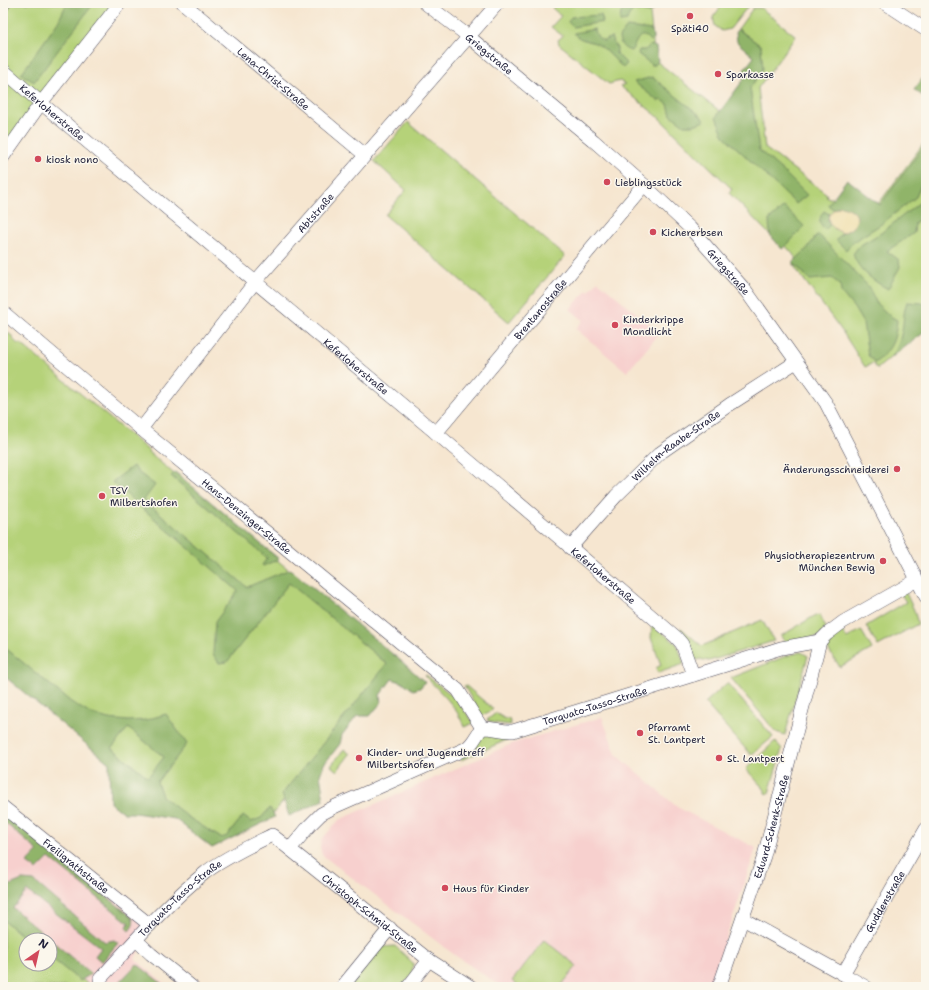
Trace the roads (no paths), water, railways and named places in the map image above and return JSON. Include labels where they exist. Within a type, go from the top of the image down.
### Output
[{"type":"street","points":[[3,157],[41,103],[120,3]]},
{"type":"street","name":"Lena-Christ-Straße","points":[[183,3],[365,155]]},
{"type":"street","name":"Griegstraße","points":[[425,3],[468,36],[594,141],[644,185],[690,228],[746,291],[826,403],[926,597]]},
{"type":"street","name":"Abtstraße","points":[[141,429],[255,282],[498,3]]},
{"type":"street","points":[[885,3],[926,30]]},
{"type":"street","name":"Keferloherstraße","points":[[3,70],[680,640],[693,675]]},
{"type":"street","name":"Brentanostraße","points":[[436,433],[644,185]]},
{"type":"street","name":"Hans-Denzinger-Straße","points":[[3,312],[141,429],[458,690],[482,728]]},
{"type":"street","name":"Wilhelm-Raabe-Straße","points":[[570,548],[616,496],[660,453],[729,404],[796,362]]},
{"type":"street","points":[[820,641],[843,622],[917,580]]},
{"type":"street","name":"Torquato-Tasso-Straße","points":[[482,728],[495,729],[503,732],[513,731],[781,648],[820,641]]},
{"type":"street","name":"Eduard-Schenk-Straße","points":[[719,987],[764,856],[820,641]]},
{"type":"street","points":[[290,849],[321,814],[465,749],[470,746],[482,728]]},
{"type":"street","name":"Freiligrathstraße","points":[[3,807],[150,925]]},
{"type":"street","name":"Guddenstraße","points":[[844,974],[926,829]]},
{"type":"street","name":"Torquato-Tasso-Straße","points":[[100,979],[185,889],[206,872],[228,858],[272,835]]},
{"type":"street","name":"Christoph-Schmid-Straße","points":[[272,835],[429,960],[471,987]]},
{"type":"street","points":[[743,919],[866,987]]},
{"type":"street","points":[[342,987],[390,928]]},
{"type":"street","points":[[136,940],[192,987]]},
{"type":"street","points":[[408,987],[429,960]]},
{"type":"place","name":"Späti40","points":[[690,16]]},
{"type":"place","name":"Sparkasse","points":[[718,74]]},
{"type":"place","name":"kiosk nono","points":[[38,159]]},
{"type":"place","name":"Lieblingsstück","points":[[607,182]]},
{"type":"place","name":"Kichererbsen","points":[[653,232]]},
{"type":"place","name":"Kinderkrippe Mondlicht","points":[[615,325]]},
{"type":"place","name":"Änderungsschneiderei","points":[[897,469]]},
{"type":"place","name":"TSV Milbertshofen","points":[[102,496]]},
{"type":"place","name":"Physiotherapiezentrum München Bewig","points":[[883,561]]},
{"type":"place","name":"Pfarramt St. Lantpert","points":[[640,733]]},
{"type":"place","name":"Kinder- und Jugendtreff Milbertshofen","points":[[359,758]]},
{"type":"place","name":"St. Lantpert","points":[[719,758]]},
{"type":"place","name":"Haus für Kinder","points":[[445,888]]}]
